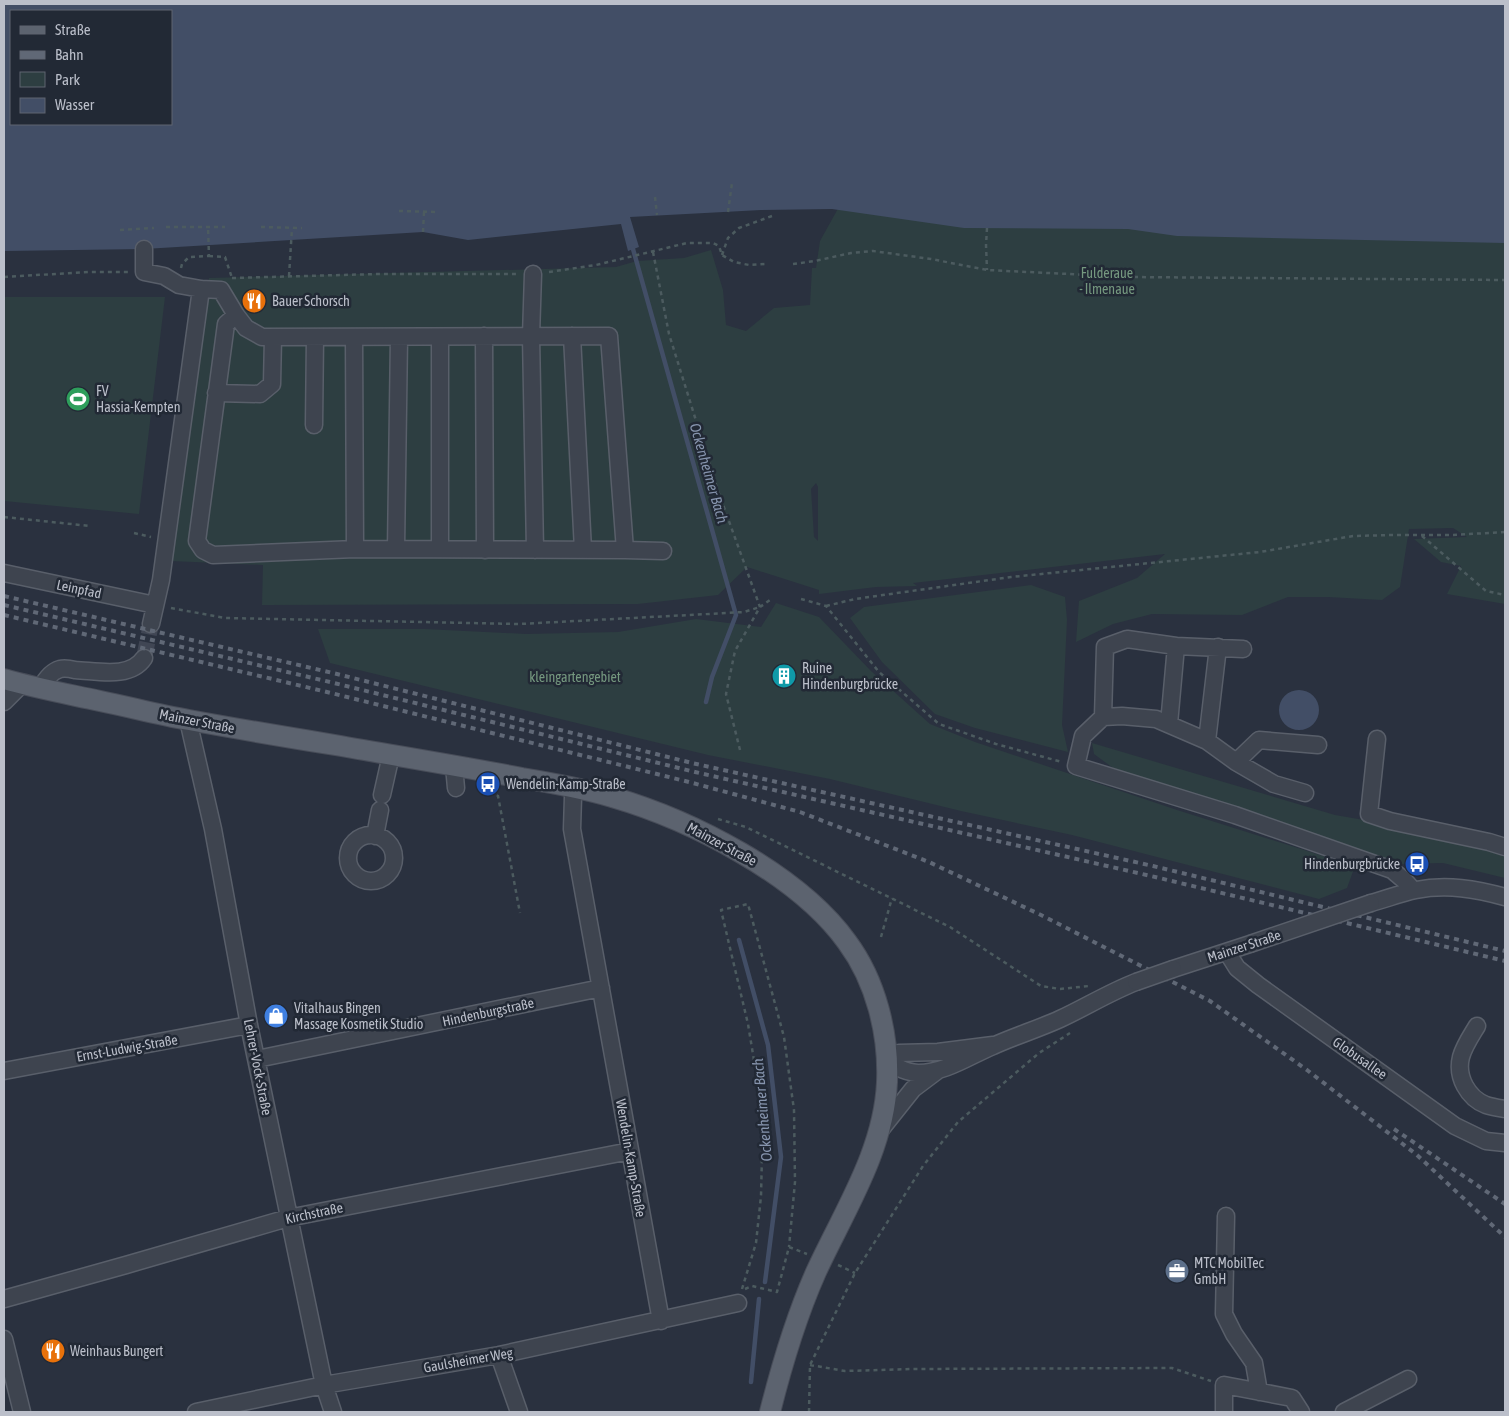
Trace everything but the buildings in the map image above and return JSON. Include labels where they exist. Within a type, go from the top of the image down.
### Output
[{"type":"main road","name":"Mainzer Straße","points":[[22,684],[188,720],[391,754],[575,788],[613,797],[697,830],[756,862],[777,876],[822,913],[847,941],[872,988],[885,1038],[887,1055]]},
{"type":"main road","points":[[770,1412],[782,1365],[797,1319],[828,1246],[871,1156],[886,1098],[887,1055]]},
{"type":"street","points":[[144,249],[144,272],[164,276],[178,285],[221,290],[246,328],[262,337],[609,336],[625,550]]},
{"type":"street","points":[[532,274],[531,336],[535,550]]},
{"type":"street","points":[[151,624],[162,580],[200,289]]},
{"type":"street","points":[[236,315],[226,324],[216,393],[197,541],[203,550],[213,555],[356,550],[663,551]]},
{"type":"street","points":[[484,336],[485,550]]},
{"type":"street","points":[[572,336],[583,550]]},
{"type":"street","points":[[216,393],[260,394],[272,384],[273,337]]},
{"type":"street","points":[[314,425],[316,337]]},
{"type":"street","points":[[354,337],[356,550]]},
{"type":"street","points":[[396,550],[399,337]]},
{"type":"street","points":[[440,337],[440,550]]},
{"type":"street","name":"Leinpfad","points":[[4,573],[155,605]]},
{"type":"street","points":[[1103,717],[1105,647],[1127,639],[1176,646],[1243,649]]},
{"type":"street","points":[[1169,724],[1176,646]]},
{"type":"street","points":[[1207,741],[1218,647]]},
{"type":"street","points":[[4,702],[22,684],[47,677],[60,669],[128,671],[139,666],[144,658]]},
{"type":"street","points":[[1305,793],[1274,784],[1236,762],[1207,741],[1156,719],[1122,716],[1103,717],[1083,736],[1076,766],[1235,815],[1392,870],[1413,890]]},
{"type":"street","name":"Lehrer-Vock-Straße","points":[[188,720],[213,829],[288,1218],[324,1385],[333,1412]]},
{"type":"street","points":[[1377,739],[1369,814],[1390,822],[1505,847]]},
{"type":"street","points":[[1236,762],[1259,740],[1318,745]]},
{"type":"street","points":[[375,836],[391,754]]},
{"type":"street","points":[[454,766],[456,788]]},
{"type":"street","name":"Wendelin-Kamp-Straße","points":[[575,788],[572,829],[661,1321]]},
{"type":"street","name":"Mainzer Straße","points":[[993,1046],[887,1055],[890,1062],[902,1070],[918,1073],[939,1070],[1062,1018],[1114,991],[1136,982],[1413,890],[1463,887],[1505,897]]},
{"type":"street","name":"Globusallee","points":[[1227,952],[1237,968],[1258,985],[1455,1126],[1486,1141],[1505,1143]]},
{"type":"street","name":"Hindenburgstraße","points":[[257,1059],[602,988]]},
{"type":"street","name":"Ernst-Ludwig-Straße","points":[[4,1070],[250,1025]]},
{"type":"street","points":[[1477,1026],[1461,1058],[1461,1076],[1469,1093],[1476,1099],[1505,1109]]},
{"type":"street","points":[[878,1134],[913,1089],[939,1070]]},
{"type":"street","name":"Kirchstraße","points":[[4,1299],[126,1266],[288,1218],[630,1151]]},
{"type":"street","points":[[1226,1216],[1224,1314],[1234,1334],[1254,1363],[1259,1392]]},
{"type":"street","name":"Gaulsheimer Weg","points":[[196,1412],[324,1385],[499,1355],[661,1321],[740,1296]]},
{"type":"street","points":[[4,1339],[22,1412]]},
{"type":"street","points":[[499,1355],[519,1412]]},
{"type":"street","points":[[1344,1412],[1408,1379]]},
{"type":"street","points":[[1224,1412],[1224,1385],[1292,1398],[1301,1412]]},
{"type":"path","points":[[728,212],[732,183]]},
{"type":"path","points":[[655,197],[657,215]]},
{"type":"path","points":[[399,211],[439,212]]},
{"type":"path","points":[[423,232],[424,212]]},
{"type":"path","points":[[722,255],[728,238],[739,228],[772,216]]},
{"type":"path","points":[[166,227],[225,227]]},
{"type":"path","points":[[208,227],[209,256]]},
{"type":"path","points":[[120,230],[154,228]]},
{"type":"path","points":[[261,228],[302,228]]},
{"type":"path","points":[[290,276],[292,228]]},
{"type":"path","points":[[987,228],[987,270]]},
{"type":"path","points":[[178,285],[182,264],[189,257],[209,256],[225,257],[232,278],[378,274],[532,274],[596,265],[687,243],[713,243],[719,246],[722,255],[734,262],[749,265],[765,264]]},
{"type":"path","points":[[793,264],[872,250],[987,270],[1130,278],[1505,280]]},
{"type":"path","points":[[653,252],[669,334],[717,488],[760,607],[735,652],[726,694],[740,750]]},
{"type":"path","points":[[4,277],[88,272],[144,272]]},
{"type":"path","points":[[4,517],[90,526]]},
{"type":"path","points":[[801,599],[826,606],[855,599],[1011,577],[1260,552],[1353,536],[1453,535],[1505,532]]},
{"type":"path","points":[[1420,535],[1486,591],[1505,595]]},
{"type":"path","points":[[155,605],[226,618],[509,623],[744,612],[760,607],[770,600]]},
{"type":"path","points":[[826,606],[880,672],[939,724],[996,744],[1076,766]]},
{"type":"path","points":[[486,789],[498,796],[520,914]]},
{"type":"path","points":[[881,937],[892,898]]},
{"type":"path","points":[[740,1296],[756,1243],[761,1196],[763,1115],[748,1024],[721,910],[748,904],[784,1037],[794,1110],[795,1182],[789,1247],[777,1292],[752,1286]]},
{"type":"path","points":[[809,1412],[810,1365],[855,1273],[923,1166],[958,1122],[1039,1053],[1070,1033]]},
{"type":"path","points":[[789,1247],[807,1254]]},
{"type":"path","points":[[838,1265],[855,1273]]},
{"type":"path","points":[[810,1365],[845,1371],[913,1368],[1172,1368],[1224,1385]]},
{"type":"green space","name":"Fulderaue - Ilmenaue","points":[[867,4],[1505,4],[1505,604],[1447,594],[1461,566],[1441,562],[1414,539],[1467,537],[1453,528],[1409,529],[1400,587],[1382,600],[1288,597],[1242,615],[1152,614],[1113,624],[1076,642],[1079,601],[1137,578],[1165,554],[913,583],[917,586],[876,587],[819,594],[819,590],[747,567],[718,595],[638,604],[262,605],[263,565],[171,561],[209,278],[616,267],[637,261],[684,258],[711,250],[723,290],[726,325],[746,331],[774,308],[810,305],[812,268],[816,268],[820,241],[840,205]],"holes":[[[816,483],[818,487],[818,541],[814,537],[811,489]]]},
{"type":"green space","name":"FV Hassia-Kempten","points":[[4,297],[165,297],[139,514],[4,501]]},
{"type":"green space","points":[[1031,585],[1065,597],[1067,620],[1062,725],[1068,752],[975,728],[935,714],[882,662],[850,618],[864,607]]},
{"type":"green space","name":"kleingartengebiet","points":[[776,603],[819,617],[871,671],[930,724],[975,742],[1177,810],[1355,866],[1347,888],[1319,899],[1072,835],[961,811],[830,779],[708,755],[330,663],[318,629],[425,629],[526,634],[618,632],[696,619],[761,627]]},
{"type":"green space","points":[[1092,743],[1335,815],[1505,850],[1505,878],[1443,863],[1400,864],[1113,768],[1094,754]]},
{"type":"water","points":[[4,4],[1505,4],[1505,243],[1177,236],[1128,229],[964,228],[832,209],[761,210],[630,217],[639,247],[628,251],[621,224],[468,240],[423,232],[144,249],[4,251]]},
{"type":"water","points":[[1299,690],[1310,693],[1316,699],[1319,710],[1316,721],[1310,727],[1299,730],[1288,727],[1282,721],[1279,710],[1282,699],[1288,693]]},
{"type":"waterway","name":"Ockenheimer Bach","points":[[633,249],[736,615],[712,677],[706,702]]},
{"type":"waterway","name":"Ockenheimer Bach","points":[[739,940],[768,1045],[781,1157],[765,1282]]},
{"type":"waterway","name":"Ockenheimer Bach","points":[[751,1382],[759,1299]]},
{"type":"tunnel","points":[[144,658],[151,624]]},
{"type":"railway","points":[[4,596],[337,674],[692,763],[1153,866],[1505,951]]},
{"type":"railway","points":[[4,605],[334,683],[695,772],[1151,876],[1505,961]]},
{"type":"railway","points":[[4,615],[331,693],[689,782],[800,812],[929,862],[1041,915],[1210,1001],[1307,1070],[1417,1155],[1505,1237]]},
{"type":"railway","points":[[1394,1129],[1505,1204]]},
{"type":"place","name":"Bauer Schorsch","points":[[254,301]]},
{"type":"place","name":"FV Hassia-Kempten","points":[[78,399]]},
{"type":"place","name":"Ruine Hindenburgbrücke","points":[[784,676]]},
{"type":"place","name":"Wendelin-Kamp-Straße","points":[[488,784]]},
{"type":"place","name":"Hindenburgbrücke","points":[[1417,864]]},
{"type":"place","name":"Vitalhaus Bingen Massage Kosmetik Studio","points":[[276,1016]]},
{"type":"place","name":"MTC MobilTec GmbH","points":[[1177,1271]]},
{"type":"place","name":"Weinhaus Bungert","points":[[53,1351]]}]
